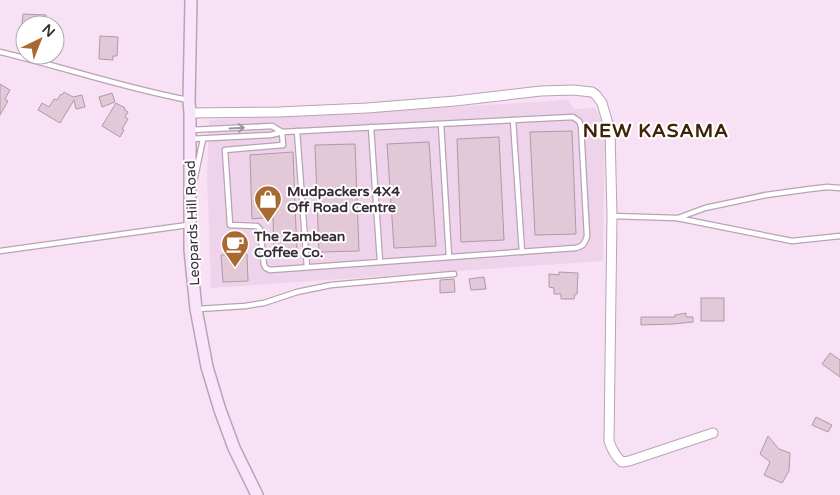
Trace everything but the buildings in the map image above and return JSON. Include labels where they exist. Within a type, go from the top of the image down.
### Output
[{"type":"main road","name":"Leopards Hill Road","points":[[191,0],[189,207],[190,250],[196,309],[207,367],[220,410],[234,448],[257,495]]},
{"type":"street","points":[[189,107],[279,112],[455,101],[541,91],[573,90],[592,92],[602,103],[610,131],[612,216],[609,442],[616,457],[622,462],[629,462],[713,433]]},
{"type":"lane","points":[[0,52],[156,94],[189,107]]},
{"type":"lane","points":[[190,135],[203,139],[272,136],[282,132],[573,117],[581,126],[586,242],[581,247],[575,248],[270,270],[266,268],[262,260],[259,227],[230,225],[225,150],[283,145],[282,132]]},
{"type":"lane","points":[[513,120],[522,252]]},
{"type":"lane","points":[[441,124],[450,257]]},
{"type":"lane","points":[[190,135],[272,126],[282,132]]},
{"type":"lane","points":[[371,127],[380,262]]},
{"type":"lane","points":[[298,131],[307,267]]},
{"type":"lane","points":[[189,207],[203,139]]},
{"type":"lane","points":[[677,218],[705,208],[766,196],[810,188],[840,188]]},
{"type":"lane","points":[[612,216],[677,218],[792,241],[840,236]]},
{"type":"lane","points":[[0,251],[190,225]]},
{"type":"lane","points":[[196,309],[264,303],[297,292],[331,285],[454,274]]},
{"type":"shaded area","points":[[568,100],[574,109],[595,108],[605,125],[603,261],[211,288],[207,176],[209,120]]},
{"type":"place","name":"Mudpackers 4X4 Off Road Centre","points":[[268,223]]},
{"type":"place","name":"The Zambean Coffee Co.","points":[[235,268]]},
{"type":"district","name":"NEW KASAMA","points":[[656,130]]}]
